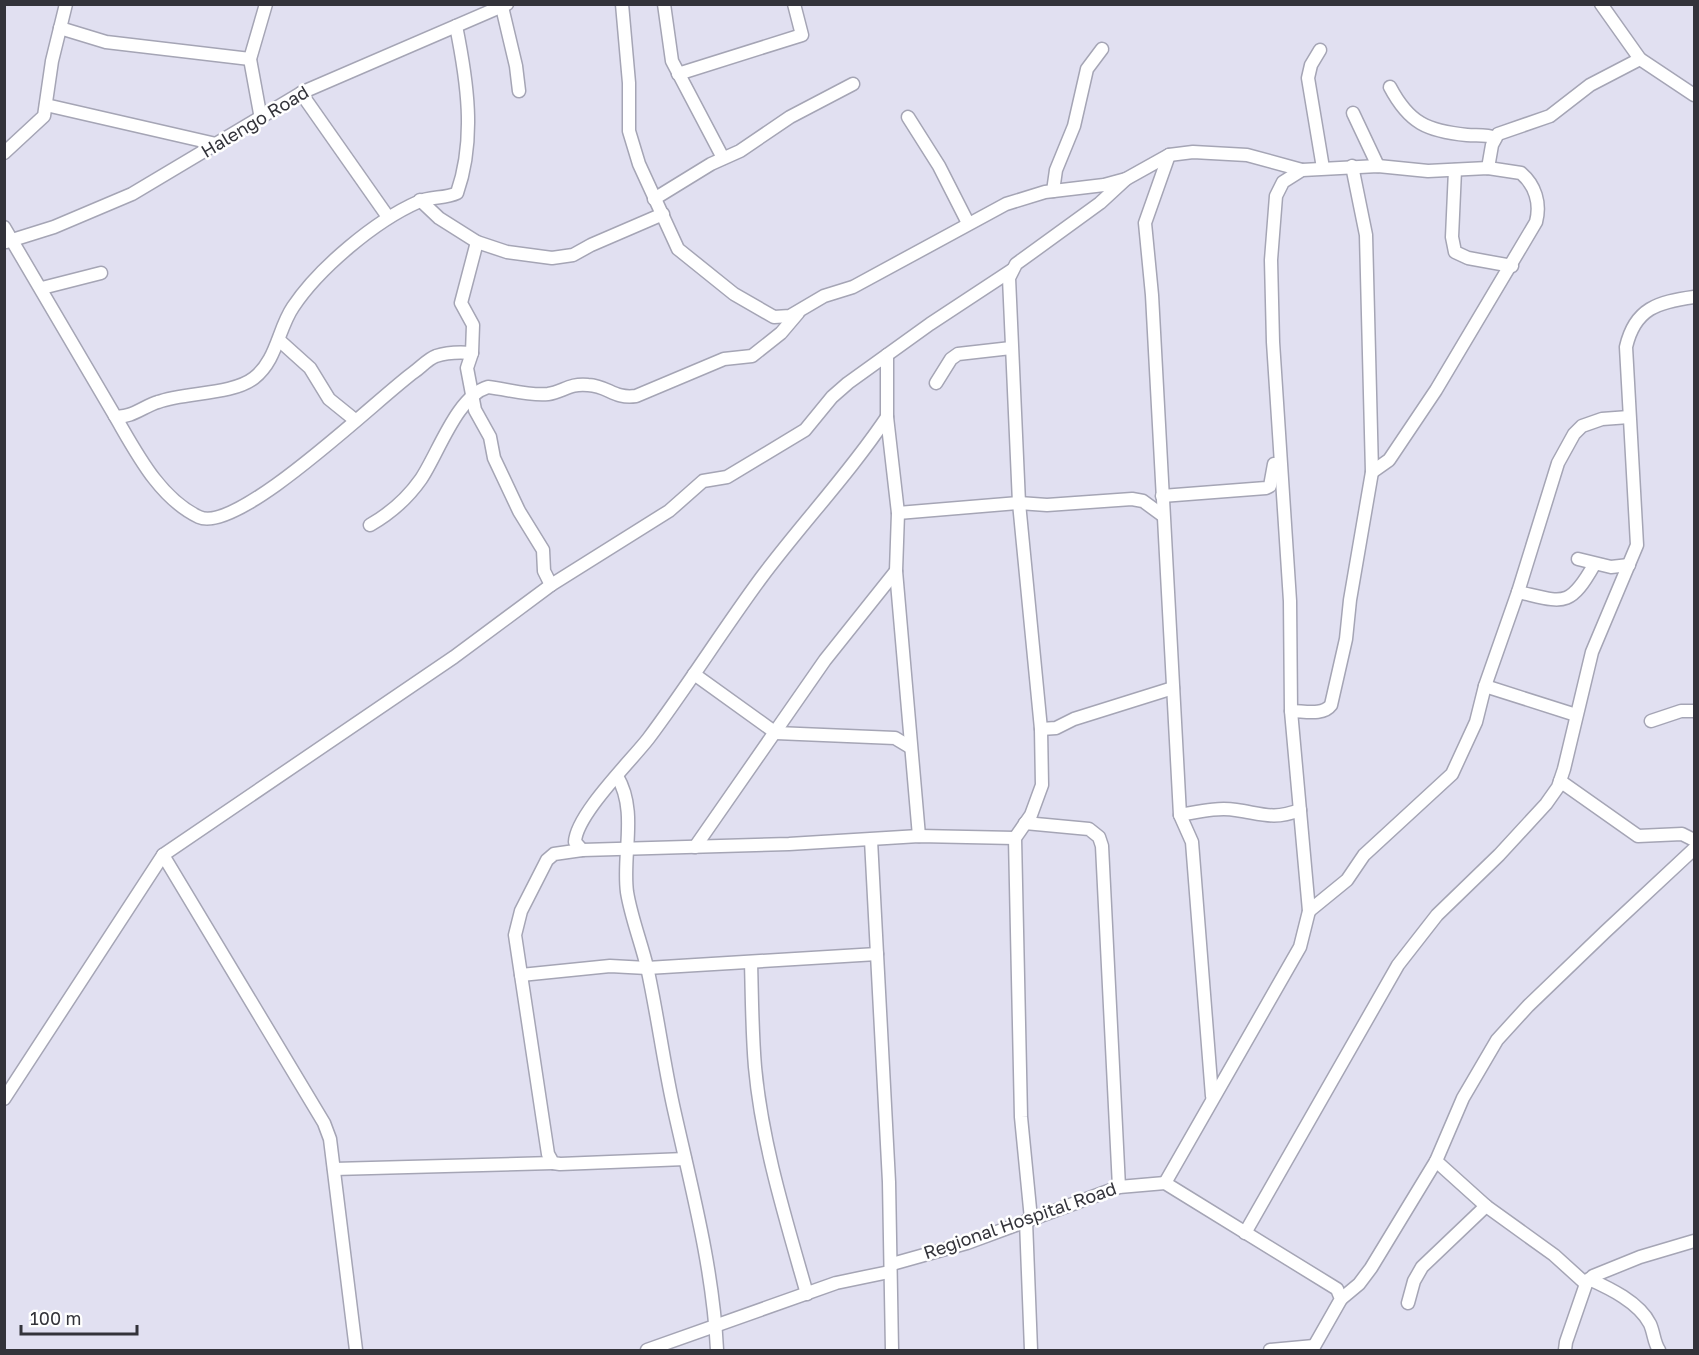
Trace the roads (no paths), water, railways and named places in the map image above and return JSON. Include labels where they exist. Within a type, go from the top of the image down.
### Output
[{"type":"street","points":[[4,153],[42,120],[52,61],[66,4]]},
{"type":"street","points":[[261,118],[250,59],[266,4]]},
{"type":"street","points":[[622,4],[629,83],[629,131],[654,199],[678,249],[705,273],[774,318],[798,313]]},
{"type":"street","points":[[664,4],[670,54],[678,74],[723,158]]},
{"type":"street","points":[[678,74],[802,35],[794,4]]},
{"type":"street","points":[[1601,4],[1640,59],[1695,95]]},
{"type":"street","points":[[505,6],[519,91]]},
{"type":"street","name":"Halengo Road","points":[[9,242],[54,227],[132,194],[300,93],[505,6]]},
{"type":"street","points":[[116,416],[131,414],[158,402],[241,385],[261,372],[280,340],[284,323],[294,306],[325,270],[388,217],[420,200],[457,193],[461,180],[469,102],[456,26]]},
{"type":"street","points":[[60,28],[128,46],[250,59]]},
{"type":"street","points":[[1053,191],[1056,170],[1074,126],[1087,69],[1102,49]]},
{"type":"street","points":[[1320,50],[1311,64],[1308,78],[1323,168]]},
{"type":"street","points":[[1390,87],[1400,106],[1431,130],[1495,138],[1507,130],[1550,116],[1590,85],[1640,59]]},
{"type":"street","points":[[654,199],[723,158],[740,151],[777,125],[853,84]]},
{"type":"street","points":[[300,93],[388,217]]},
{"type":"street","points":[[46,105],[216,144]]},
{"type":"street","points":[[1353,113],[1378,166]]},
{"type":"street","points":[[908,117],[939,166],[968,224]]},
{"type":"street","points":[[1488,168],[1495,138]]},
{"type":"street","points":[[4,1099],[163,855],[454,657],[551,585],[669,511],[704,481],[727,477],[796,436],[811,425],[832,397],[848,383],[1012,270],[1101,203],[1126,179],[1168,155],[1193,152],[1247,155],[1302,170],[1352,166],[1455,170],[1488,168],[1521,172],[1532,184],[1537,199],[1536,222],[1512,266],[1436,390],[1389,460],[1372,472]]},
{"type":"street","points":[[1168,155],[1145,223],[1145,234],[1152,296],[1162,515],[1180,815],[1192,842],[1206,1047],[1212,1096]]},
{"type":"street","points":[[1291,711],[1321,712],[1331,705],[1346,639],[1350,600],[1372,472],[1366,235],[1352,166]]},
{"type":"street","points":[[1302,170],[1283,182],[1276,196],[1272,229],[1273,342],[1290,601],[1291,711],[1310,911],[1300,947],[1212,1096],[1165,1183],[1324,1279],[1337,1289],[1341,1299]]},
{"type":"street","points":[[1455,170],[1452,237],[1455,252],[1468,258],[1512,266]]},
{"type":"street","points":[[370,525],[389,514],[407,497],[473,395],[488,387],[549,394],[570,385],[589,385],[604,387],[615,396],[622,398],[636,396],[724,359],[752,356],[781,333],[798,313],[824,296],[853,286],[1006,204],[1053,191],[1126,179]]},
{"type":"street","points":[[420,200],[439,218],[477,242],[507,252],[566,258],[663,214]]},
{"type":"street","points":[[4,227],[9,242],[42,288],[144,466],[178,502],[200,517],[209,519],[222,517],[252,503],[332,441],[434,356],[456,352],[472,353]]},
{"type":"street","points":[[477,242],[461,303],[473,326],[472,353],[467,368],[475,410],[490,437],[494,458],[519,511],[543,550],[544,571],[551,585]]},
{"type":"street","points":[[1012,270],[1009,278],[1011,348],[1019,503],[1041,729],[1040,794],[1015,838],[1021,1117],[1028,1220],[1031,1350]]},
{"type":"street","points":[[42,288],[101,273]]},
{"type":"street","points":[[1245,1233],[1398,965],[1437,915],[1475,880],[1546,804],[1560,781],[1592,652],[1636,545],[1626,347],[1630,330],[1649,309],[1667,301],[1695,297]]},
{"type":"street","points":[[280,340],[310,368],[329,399],[355,420]]},
{"type":"street","points":[[936,383],[951,359],[958,354],[1011,348]]},
{"type":"street","points":[[887,355],[887,417],[898,513],[896,572],[919,836]]},
{"type":"street","points":[[582,850],[576,842],[578,830],[694,674],[761,579],[858,460],[887,417]]},
{"type":"street","points":[[1310,911],[1347,880],[1364,855],[1452,774],[1476,722],[1485,686],[1518,592],[1558,463],[1574,434],[1593,421],[1629,417]]},
{"type":"street","points":[[1162,496],[1266,488],[1270,486],[1273,466],[1279,459]]},
{"type":"street","points":[[898,513],[1019,503],[1047,505],[1132,499],[1143,501],[1162,515]]},
{"type":"street","points":[[1578,559],[1594,565],[1611,567],[1629,565]]},
{"type":"street","points":[[1518,592],[1560,601],[1568,598],[1583,584],[1594,565]]},
{"type":"street","points":[[695,847],[825,660],[896,572]]},
{"type":"street","points":[[694,674],[776,733],[894,738],[910,747]]},
{"type":"street","points":[[1485,686],[1576,715]]},
{"type":"street","points":[[1041,729],[1056,728],[1074,719],[1173,688]]},
{"type":"street","points":[[1651,721],[1681,711],[1695,711]]},
{"type":"street","points":[[617,776],[624,787],[629,832],[626,849],[628,894],[647,968],[661,1048],[712,1285],[717,1350]]},
{"type":"street","points":[[1560,781],[1638,836],[1682,834],[1695,840]]},
{"type":"street","points":[[1180,815],[1214,809],[1236,810],[1262,817],[1284,816],[1300,810]]},
{"type":"street","points":[[1025,823],[1089,829],[1099,837],[1102,846],[1119,1187]]},
{"type":"street","points":[[553,1163],[544,1137],[515,935],[521,911],[533,883],[547,860],[554,854],[582,850],[872,840],[919,836],[1015,838]]},
{"type":"street","points":[[872,840],[892,1350]]},
{"type":"street","points":[[1270,1350],[1313,1348],[1341,1299],[1359,1284],[1371,1268],[1436,1161],[1463,1098],[1497,1040],[1528,1006],[1596,940],[1695,849]]},
{"type":"street","points":[[163,855],[324,1123],[330,1139],[357,1350]]},
{"type":"street","points":[[521,975],[610,966],[647,968],[877,954]]},
{"type":"street","points":[[751,962],[755,1068],[760,1099],[778,1191],[807,1294]]},
{"type":"street","points":[[334,1169],[686,1159]]},
{"type":"street","points":[[1436,1161],[1486,1206],[1588,1281],[1623,1297],[1642,1313],[1649,1323],[1659,1350]]},
{"type":"street","name":"Regional Hospital Road","points":[[647,1350],[807,1294],[967,1243],[1119,1187],[1165,1183]]},
{"type":"street","points":[[1408,1303],[1414,1281],[1422,1267],[1486,1206]]},
{"type":"street","points":[[1565,1350],[1588,1281],[1612,1267],[1695,1241]]}]
